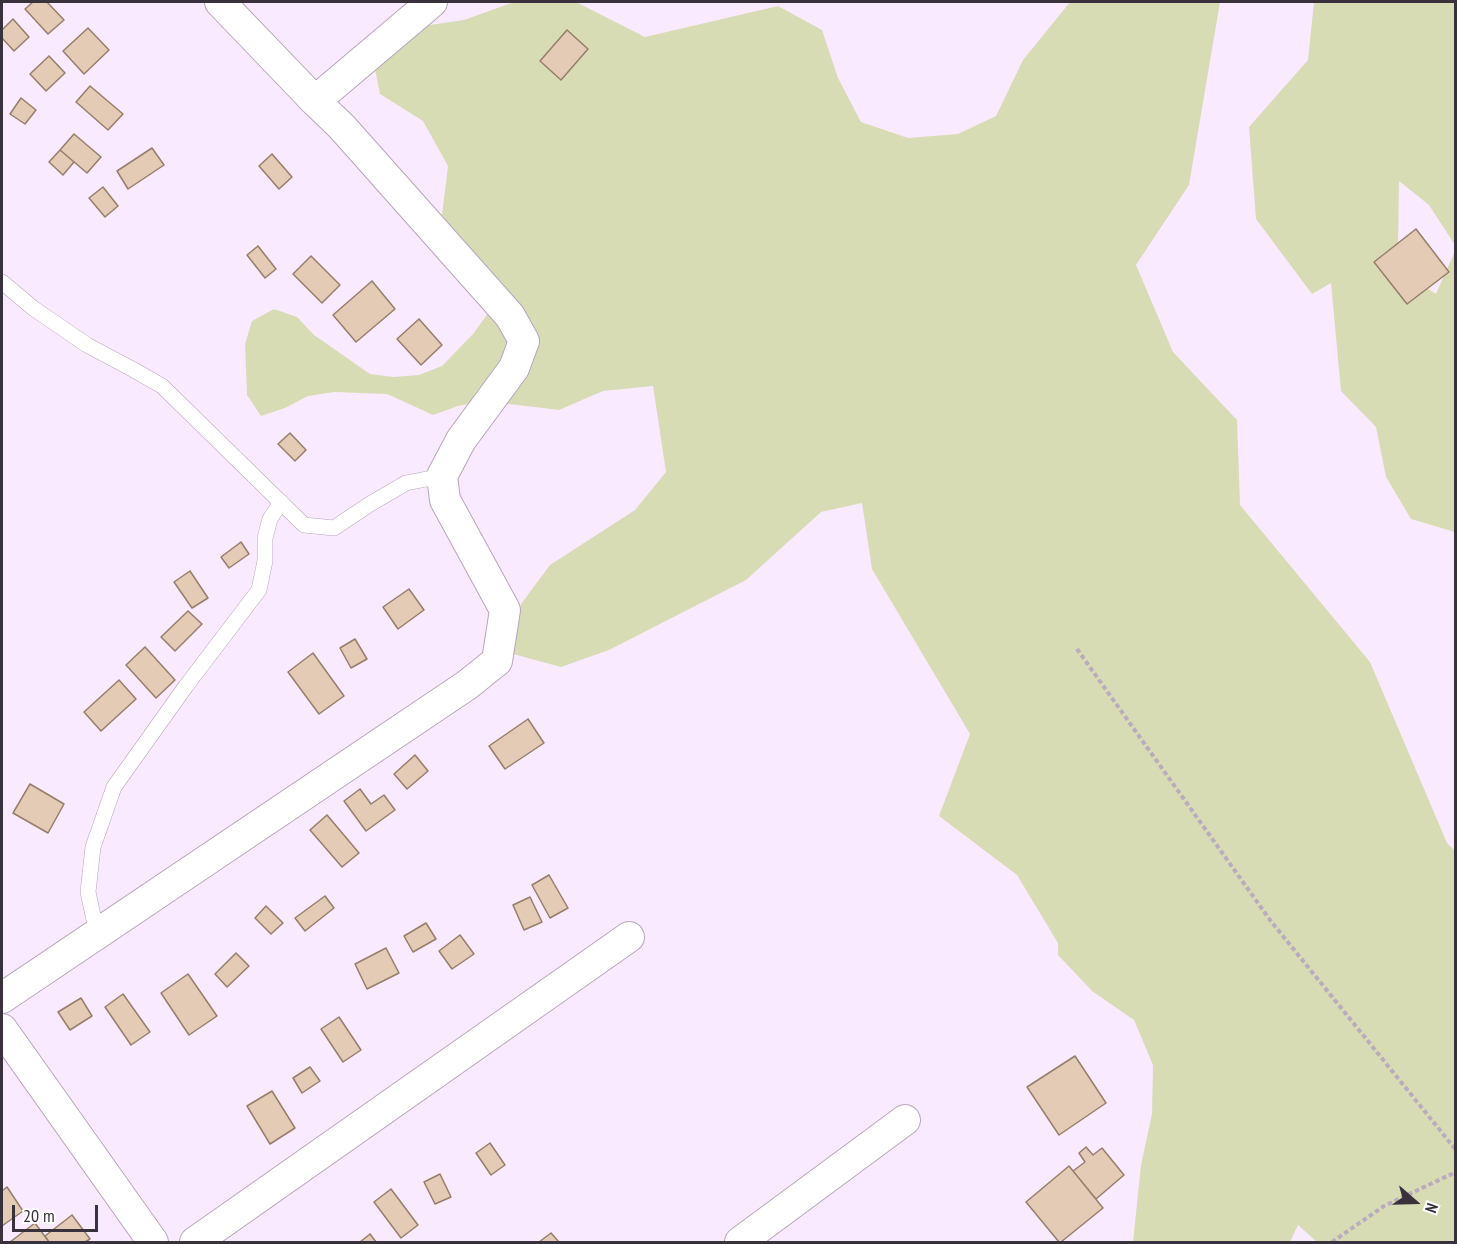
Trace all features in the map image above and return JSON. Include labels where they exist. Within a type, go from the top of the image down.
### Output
[{"type":"street","points":[[2,998],[467,685],[497,661],[505,610],[445,500],[442,476],[461,440],[514,368],[524,341],[510,316],[350,136],[220,2]]},
{"type":"street","points":[[315,101],[432,2]]},
{"type":"street","points":[[195,1242],[629,937]]},
{"type":"street","points":[[2,1029],[153,1242]]},
{"type":"street","points":[[740,1242],[905,1120]]},
{"type":"lane","points":[[2,282],[33,308],[87,345],[162,386],[304,525],[334,528],[406,483],[442,476]]},
{"type":"lane","points":[[97,933],[88,892],[93,847],[114,788],[186,686],[259,590],[265,561],[265,538],[270,519],[281,502]]},
{"type":"path","points":[[1077,649],[1270,920],[1455,1150]]},
{"type":"path","points":[[1332,1242],[1384,1206],[1455,1172]]},
{"type":"green space","points":[[514,2],[576,2],[645,37],[778,6],[822,30],[838,78],[861,122],[908,138],[958,134],[996,116],[1023,60],[1070,2],[1220,2],[1189,185],[1136,265],[1173,352],[1237,420],[1240,505],[1370,662],[1447,843],[1455,851],[1455,1242],[1317,1242],[1298,1225],[1290,1242],[1133,1242],[1141,1165],[1152,1114],[1153,1065],[1134,1020],[1092,991],[1058,955],[1058,943],[1017,875],[939,816],[970,734],[872,569],[862,503],[821,512],[746,580],[609,650],[561,667],[513,654],[521,604],[550,565],[635,510],[666,472],[653,386],[603,391],[559,410],[484,401],[458,406],[433,415],[387,394],[334,392],[308,396],[285,408],[261,416],[247,395],[245,344],[252,321],[274,309],[297,317],[314,335],[370,374],[394,377],[419,375],[442,366],[473,334],[502,294],[470,255],[442,215],[448,166],[423,121],[380,94],[370,45],[416,27],[464,20]]},
{"type":"green space","points":[[1314,2],[1455,2],[1455,245],[1429,205],[1399,181],[1398,246],[1395,266],[1436,294],[1455,251],[1455,532],[1411,519],[1386,477],[1376,427],[1341,391],[1331,283],[1312,294],[1256,219],[1249,127],[1308,60]]},
{"type":"building","points":[[33,2],[47,2],[64,20],[48,34],[25,9]]},
{"type":"building","points":[[13,19],[29,37],[14,51],[2,38],[2,30]]},
{"type":"building","points":[[88,28],[109,50],[84,74],[63,51]]},
{"type":"building","points":[[567,30],[588,49],[561,80],[540,61]]},
{"type":"building","points":[[49,56],[65,73],[46,91],[30,74]]},
{"type":"building","points":[[90,86],[123,114],[108,130],[76,102]]},
{"type":"building","points":[[21,98],[36,110],[25,124],[10,114]]},
{"type":"building","points":[[74,134],[101,157],[87,173],[60,150]]},
{"type":"building","points":[[152,148],[164,165],[128,189],[117,171]]},
{"type":"building","points":[[60,150],[74,162],[63,175],[49,162]]},
{"type":"building","points":[[272,154],[292,177],[279,189],[259,166]]},
{"type":"building","points":[[103,187],[118,206],[105,217],[89,198]]},
{"type":"building","points":[[1416,229],[1449,272],[1407,304],[1374,262]]},
{"type":"building","points":[[258,246],[276,269],[265,278],[247,255]]},
{"type":"building","points":[[311,256],[340,285],[322,303],[293,274]]},
{"type":"building","points":[[372,281],[395,309],[356,342],[333,315]]},
{"type":"building","points":[[419,319],[442,345],[421,365],[397,339]]},
{"type":"building","points":[[290,433],[306,450],[295,461],[278,444]]},
{"type":"building","points":[[241,542],[249,554],[229,568],[221,557]]},
{"type":"building","points":[[190,571],[208,598],[192,608],[174,582]]},
{"type":"building","points":[[409,589],[424,610],[398,629],[383,607]]},
{"type":"building","points":[[188,611],[202,624],[175,651],[161,637]]},
{"type":"building","points":[[355,639],[367,659],[351,668],[340,648]]},
{"type":"building","points":[[145,647],[175,680],[156,698],[126,665]]},
{"type":"building","points":[[313,653],[344,696],[319,714],[288,672]]},
{"type":"building","points":[[119,680],[136,699],[101,731],[84,712]]},
{"type":"building","points":[[528,719],[544,743],[505,769],[489,746]]},
{"type":"building","points":[[415,755],[428,771],[407,789],[394,774]]},
{"type":"building","points":[[30,784],[64,804],[48,833],[13,813]]},
{"type":"building","points":[[360,789],[371,804],[384,795],[395,810],[366,831],[344,801]]},
{"type":"building","points":[[327,815],[359,853],[342,867],[310,830]]},
{"type":"building","points":[[549,875],[568,908],[550,918],[532,885]]},
{"type":"building","points":[[325,896],[334,908],[305,931],[295,918]]},
{"type":"building","points":[[530,897],[542,922],[524,930],[513,905]]},
{"type":"building","points":[[266,906],[283,923],[271,934],[255,918]]},
{"type":"building","points":[[426,923],[436,939],[413,952],[404,936]]},
{"type":"building","points":[[460,935],[474,954],[452,969],[439,951]]},
{"type":"building","points":[[386,948],[399,973],[367,989],[355,964]]},
{"type":"building","points":[[236,953],[249,966],[227,987],[215,974]]},
{"type":"building","points":[[188,974],[217,1016],[189,1035],[161,993]]},
{"type":"building","points":[[123,994],[150,1032],[131,1045],[105,1007]]},
{"type":"building","points":[[81,998],[92,1016],[70,1030],[58,1012]]},
{"type":"building","points":[[339,1017],[361,1050],[343,1062],[321,1029]]},
{"type":"building","points":[[1075,1056],[1106,1103],[1059,1135],[1027,1087]]},
{"type":"building","points":[[310,1067],[320,1081],[302,1093],[293,1078]]},
{"type":"building","points":[[272,1091],[295,1128],[270,1144],[247,1106]]},
{"type":"building","points":[[490,1143],[505,1165],[491,1175],[476,1153]]},
{"type":"building","points":[[1086,1147],[1093,1155],[1102,1148],[1124,1175],[1096,1199],[1073,1171],[1085,1162],[1079,1153]]},
{"type":"building","points":[[1069,1166],[1103,1208],[1059,1242],[1026,1202]]},
{"type":"building","points":[[440,1174],[451,1197],[435,1204],[424,1182]]},
{"type":"building","points":[[7,1187],[23,1211],[2,1226],[2,1191]]},
{"type":"building","points":[[391,1189],[418,1225],[401,1238],[374,1202]]},
{"type":"building","points":[[72,1215],[90,1239],[85,1242],[49,1242],[45,1236]]},
{"type":"building","points":[[35,1223],[49,1242],[10,1242]]},
{"type":"building","points":[[551,1233],[559,1242],[539,1242]]},
{"type":"building","points":[[370,1234],[376,1242],[360,1242]]}]
